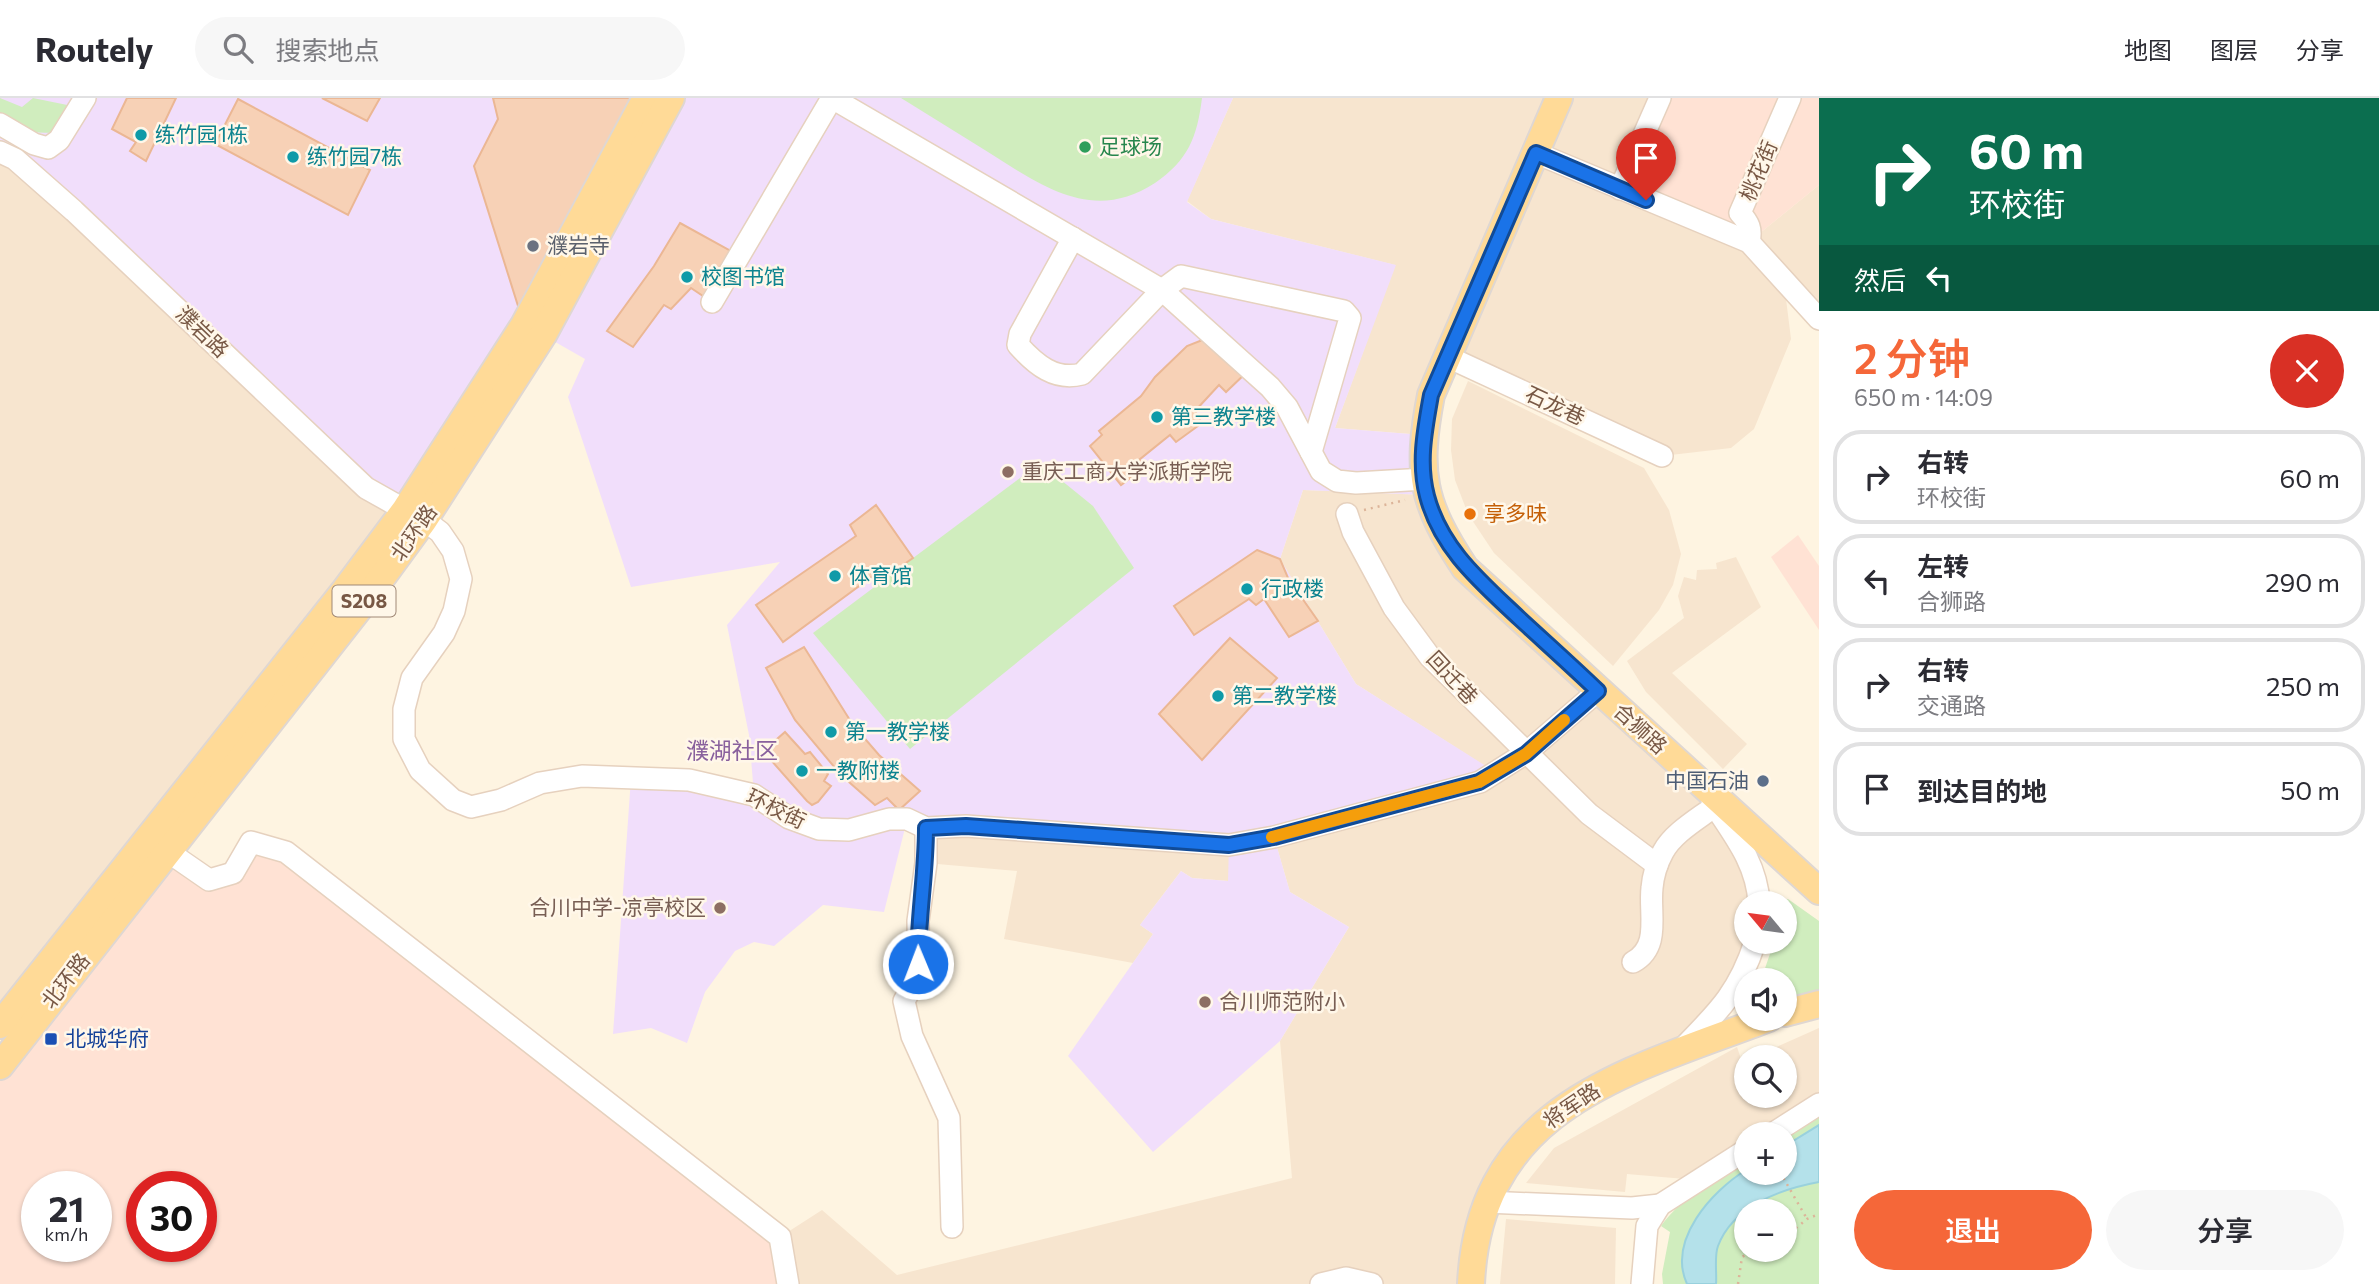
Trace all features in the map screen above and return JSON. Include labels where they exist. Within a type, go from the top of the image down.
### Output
[{"type":"main road","name":"北环路","points":[[0,1066],[364,602],[524,325],[646,98]]},
{"type":"main road","name":"北环路","points":[[0,1025],[345,590],[415,515],[543,335],[671,98]]},
{"type":"main road","name":"合狮路","points":[[1559,98],[1431,395],[1423,435],[1426,487],[1439,529],[1465,568],[1819,891]]},
{"type":"main road","points":[[1797,1010],[1819,1004]]},
{"type":"main road","name":"将军路","points":[[1471,1284],[1473,1252],[1486,1202],[1500,1174],[1528,1138],[1589,1090],[1735,1031]]},
{"type":"street","points":[[0,124],[34,144],[48,148],[59,140],[85,98]]},
{"type":"street","points":[[712,302],[832,98],[1162,290],[1270,387],[1287,407],[1321,471],[1337,481],[1426,487]]},
{"type":"street","points":[[1620,189],[1660,98]]},
{"type":"street","name":"桃花街","points":[[1749,242],[1751,233],[1748,222],[1740,214],[1790,98]]},
{"type":"street","name":"濮岩路","points":[[0,152],[15,159],[74,211],[366,488],[415,515]]},
{"type":"street","points":[[1536,153],[1749,242],[1819,319]]},
{"type":"street","points":[[1073,238],[1020,334],[1018,345],[1056,376],[1082,374],[1162,290],[1181,276],[1344,311],[1350,318],[1311,452]]},
{"type":"street","name":"石龙巷","points":[[1448,356],[1662,456]]},
{"type":"street","name":"回迁巷","points":[[1347,514],[1353,532],[1394,608],[1430,657],[1589,814],[1657,865]]},
{"type":"street","name":"环校街","points":[[415,515],[440,532],[453,551],[461,579],[454,611],[444,633],[412,678],[404,709],[404,740],[420,770],[453,800],[471,807],[501,800],[540,783],[582,776],[689,780],[754,795],[789,818],[819,829],[849,830],[889,819],[907,819],[926,828],[966,826],[1229,845],[1274,837],[1479,782],[1526,754],[1598,691]]},
{"type":"street","points":[[1700,783],[1749,859],[1758,891]]},
{"type":"street","points":[[1633,962],[1643,957],[1649,945],[1653,926],[1652,888],[1657,865],[1665,849],[1681,832],[1715,806]]},
{"type":"street","points":[[926,828],[926,863],[918,921],[919,974],[904,1001],[912,1036],[948,1118],[952,1227]]},
{"type":"street","points":[[167,851],[209,880],[233,873],[251,842],[286,852],[780,1237],[788,1284]]},
{"type":"street","points":[[1678,1053],[1727,1003],[1747,968],[1751,954]]},
{"type":"street","points":[[1791,1122],[1819,1104]]},
{"type":"street","points":[[1642,1284],[1647,1226],[1660,1205],[1734,1158]]},
{"type":"street","points":[[1486,1202],[1632,1208],[1660,1205]]},
{"type":"street","points":[[1321,1284],[1346,1278],[1372,1284]]},
{"type":"path","points":[[1347,514],[1426,487]]},
{"type":"path","points":[[1787,1185],[1807,1219]]},
{"type":"path","points":[[1797,1227],[1819,1214]]},
{"type":"path","points":[[1738,1284],[1741,1262]]},
{"type":"shaded area","points":[[0,98],[493,98],[498,119],[474,166],[524,325],[405,510],[0,152]]},
{"type":"shaded area","name":"重庆工商大学派斯学院","points":[[671,98],[1233,98],[1187,202],[1211,219],[1396,265],[1335,428],[1423,435],[1427,495],[1303,490],[1280,559],[1356,684],[1497,773],[1274,837],[1290,892],[1349,927],[1280,1041],[1153,1152],[1068,1056],[1153,934],[1140,925],[1181,871],[1192,878],[1228,881],[1229,845],[907,820],[884,912],[823,905],[774,946],[754,942],[735,951],[705,992],[687,1043],[651,1028],[613,1034],[631,778],[754,794],[749,735],[727,625],[780,562],[631,587],[568,397],[585,359],[543,335]]},
{"type":"shaded area","points":[[1233,98],[1660,98],[1749,242],[1819,185],[1819,319],[1784,283],[1791,339],[1754,429],[1731,448],[1662,456],[1448,357],[1423,435],[1335,428],[1395,265],[1211,219],[1187,201]]},
{"type":"shaded area","points":[[1660,98],[1819,98],[1819,185],[1749,242],[1620,189]]},
{"type":"shaded area","name":"北城华府","points":[[0,152],[405,510],[0,1025]]},
{"type":"shaded area","points":[[1468,381],[1644,468],[1669,510],[1681,554],[1673,585],[1659,610],[1613,666],[1494,553],[1468,514],[1455,480],[1451,450],[1452,419]]},
{"type":"shaded area","points":[[1303,490],[1427,495],[1439,529],[1700,783],[1753,891],[1734,891],[1734,954],[1747,954],[1737,968],[1734,968],[1734,972],[1678,1053],[1589,1090],[1500,1174],[1471,1284],[788,1284],[780,1237],[822,1210],[897,1275],[1292,1178],[1280,1041],[1349,927],[1290,892],[1274,837],[1496,773],[1356,684],[1280,559]]},
{"type":"shaded area","points":[[1798,535],[1819,566],[1819,630],[1771,557]]},
{"type":"shaded area","points":[[1736,557],[1761,607],[1672,673],[1747,744],[1723,769],[1646,692],[1627,661],[1684,618],[1678,596],[1684,577],[1696,580],[1697,570],[1717,569],[1716,563]]},
{"type":"shaded area","points":[[926,828],[1229,845],[1229,881],[1192,878],[1181,871],[1140,925],[1153,934],[1133,963],[1004,939],[1017,871],[926,863]]},
{"type":"shaded area","points":[[251,842],[286,852],[780,1237],[788,1284],[0,1284],[0,1066],[167,851],[210,880]]},
{"type":"shaded area","points":[[1819,1028],[1819,1095],[1777,1122],[1734,1122],[1734,1149],[1685,1179],[1627,1174],[1625,1192],[1526,1183],[1554,1148],[1734,1049],[1734,1108],[1797,1108],[1797,1045],[1781,1045]]},
{"type":"shaded area","points":[[1506,1219],[1616,1228],[1615,1284],[1500,1284]]},
{"type":"green space","points":[[0,98],[22,107],[33,98],[77,107],[61,131],[37,132],[22,129],[0,119]]},
{"type":"green space","name":"足球场","points":[[901,98],[1202,98],[1194,136],[1176,166],[1155,183],[1132,195],[1110,200],[1089,200],[1068,195],[1027,177]]},
{"type":"green space","points":[[1040,463],[1093,506],[1134,568],[910,749],[813,633]]},
{"type":"green space","points":[[1797,905],[1819,921],[1819,991],[1797,997],[1797,968],[1765,968],[1770,954],[1797,954]]},
{"type":"green space","points":[[1819,1111],[1819,1284],[1663,1284],[1662,1274],[1670,1232],[1661,1226],[1690,1196],[1734,1165],[1734,1185],[1797,1185],[1797,1126]]},
{"type":"water","points":[[1819,1125],[1819,1182],[1789,1189],[1766,1199],[1734,1199],[1734,1221],[1725,1232],[1717,1250],[1716,1284],[1687,1284],[1682,1267],[1683,1251],[1696,1218],[1734,1178],[1734,1185],[1797,1185],[1797,1139]]},
{"type":"building","name":"练竹园1栋","points":[[127,98],[176,98],[146,161],[130,151],[136,142],[112,129]]},
{"type":"building","points":[[322,98],[380,98],[367,121]]},
{"type":"building","name":"濮岩寺","points":[[493,98],[647,98],[524,325],[474,166],[498,119]]},
{"type":"building","name":"练竹园7栋","points":[[238,99],[370,170],[348,215],[215,144]]},
{"type":"building","name":"校图书馆","points":[[680,223],[740,256],[712,302],[691,288],[671,309],[664,305],[633,347],[607,331],[654,266]]},
{"type":"building","name":"第三教学楼","points":[[1210,337],[1250,369],[1226,392],[1219,385],[1195,411],[1202,423],[1176,442],[1170,435],[1139,460],[1145,467],[1121,485],[1090,446],[1102,435],[1099,431],[1141,396],[1155,377],[1187,346]]},
{"type":"building","name":"体育馆","points":[[876,505],[913,558],[881,580],[877,573],[783,642],[756,605],[856,536],[850,525]]},
{"type":"building","name":"行政楼","points":[[1257,550],[1280,559],[1288,578],[1318,621],[1289,637],[1264,599],[1256,605],[1249,599],[1194,635],[1174,606]]},
{"type":"building","name":"第二教学楼","points":[[1230,638],[1277,678],[1202,760],[1159,714]]},
{"type":"building","name":"第一教学楼","points":[[804,647],[853,725],[879,755],[920,791],[899,810],[887,798],[875,805],[841,775],[795,720],[766,668]]},
{"type":"building","name":"一教附楼","points":[[785,732],[805,754],[810,752],[828,774],[824,781],[831,786],[818,802],[812,805],[770,759],[768,747]]},
{"type":"slow traffic","points":[[1272,837],[1479,782],[1526,754],[1564,720]]},
{"type":"place","name":"练竹园1栋","points":[[141,135]]},
{"type":"place","name":"足球场","points":[[1085,147]]},
{"type":"place","name":"练竹园7栋","points":[[293,157]]},
{"type":"place","name":"濮岩寺","points":[[533,246]]},
{"type":"place","name":"校图书馆","points":[[687,277]]},
{"type":"place","name":"第三教学楼","points":[[1157,417]]},
{"type":"place","name":"重庆工商大学派斯学院","points":[[1008,472]]},
{"type":"place","name":"享多味","points":[[1470,514]]},
{"type":"place","name":"体育馆","points":[[835,576]]},
{"type":"place","name":"行政楼","points":[[1247,589]]},
{"type":"place","name":"第二教学楼","points":[[1218,696]]},
{"type":"place","name":"第一教学楼","points":[[831,732]]},
{"type":"place","name":"一教附楼","points":[[802,771]]},
{"type":"place","name":"中国石油","points":[[1763,781]]},
{"type":"place","name":"合川中学-凉亭校区","points":[[720,908]]},
{"type":"place","name":"合川师范附小","points":[[1205,1002]]},
{"type":"place","name":"北城华府","points":[[51,1039]]},
{"type":"district","name":"濮湖社区","points":[[732,751]]},
{"type":"route","points":[[918,964],[918,921],[926,863],[926,828],[966,826],[1229,845],[1274,837],[1479,782],[1526,754],[1598,691],[1465,568],[1439,529],[1427,495],[1423,435],[1431,395],[1536,153],[1646,200]]}]
